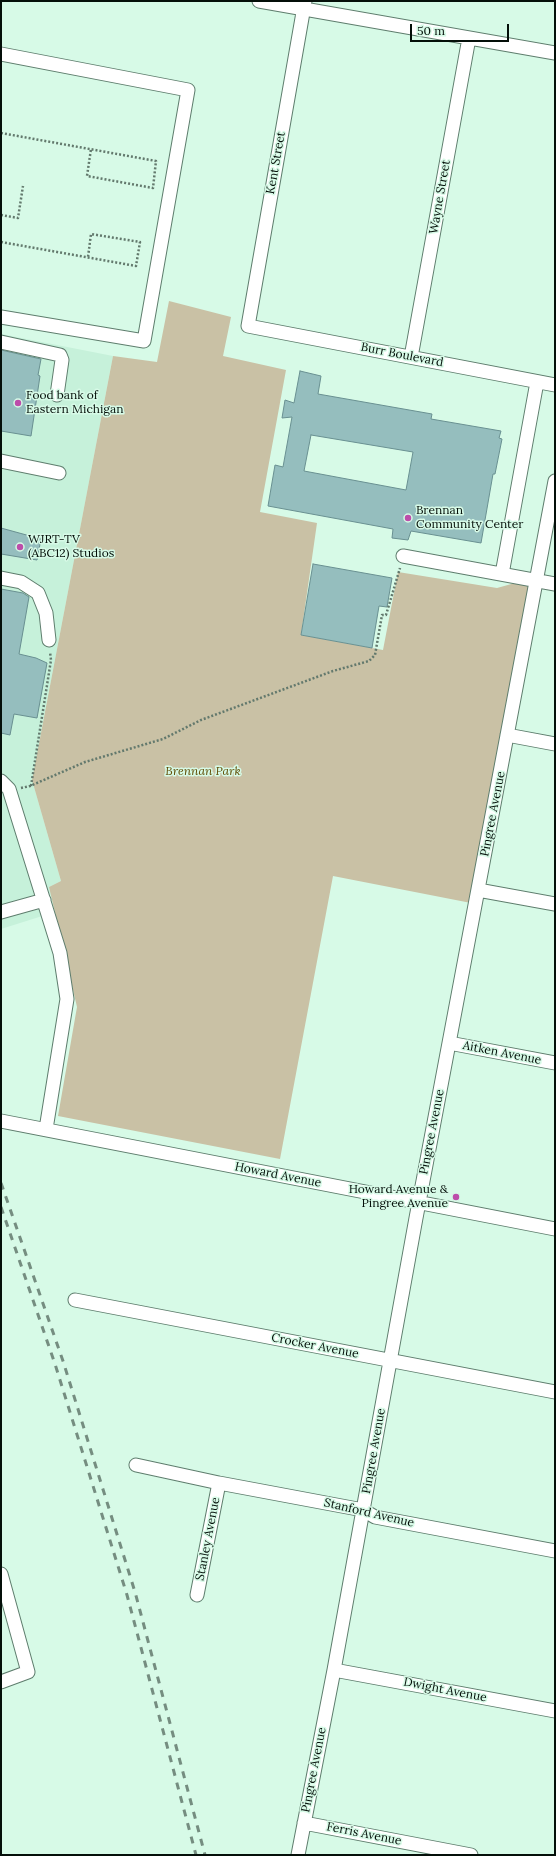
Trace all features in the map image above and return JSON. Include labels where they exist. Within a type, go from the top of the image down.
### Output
[{"type":"street","points":[[259,1],[304,5],[470,38],[555,53]]},
{"type":"street","name":"Kent Street","points":[[248,326],[304,5]]},
{"type":"street","name":"Wayne Street","points":[[410,357],[470,38]]},
{"type":"street","points":[[1,54],[188,90],[144,340],[1,317]]},
{"type":"street","name":"Burr Boulevard","points":[[248,326],[555,385]]},
{"type":"street","points":[[1,342],[60,355],[62,360],[57,395]]},
{"type":"street","points":[[502,574],[537,382]]},
{"type":"street","points":[[1,461],[59,473]]},
{"type":"street","name":"Pingree Avenue","points":[[298,1855],[334,1670],[419,1204],[555,481]]},
{"type":"street","points":[[403,556],[555,584]]},
{"type":"street","points":[[1,578],[21,582],[38,593],[46,613],[49,640]]},
{"type":"street","points":[[508,735],[555,744]]},
{"type":"street","points":[[5,785],[44,900],[60,953],[67,999],[46,1129]]},
{"type":"street","points":[[478,890],[555,904]]},
{"type":"street","points":[[1,912],[44,900]]},
{"type":"street","name":"Aitken Avenue","points":[[449,1043],[555,1063]]},
{"type":"street","name":"Howard Avenue","points":[[1,1121],[419,1204],[555,1229]]},
{"type":"street","name":"Crocker Avenue","points":[[75,1300],[555,1392]]},
{"type":"street","name":"Stanford Avenue","points":[[136,1465],[219,1483],[363,1510],[375,1517],[555,1551]]},
{"type":"street","name":"Stanley Avenue","points":[[197,1595],[219,1483]]},
{"type":"street","points":[[1,1574],[28,1672],[1,1682]]},
{"type":"street","name":"Dwight Avenue","points":[[334,1670],[555,1711]]},
{"type":"street","name":"Ferris Avenue","points":[[304,1823],[471,1855]]},
{"type":"path","points":[[1,132],[156,161],[153,188],[87,176],[91,149]]},
{"type":"path","points":[[1,216],[18,218],[23,186]]},
{"type":"path","points":[[1,242],[136,266],[140,242],[91,234],[88,257]]},
{"type":"path","points":[[5,785],[30,786],[85,762],[163,739],[201,720],[333,671],[369,661],[375,654],[382,614],[386,615],[403,556]]},
{"type":"path","points":[[30,786],[51,660],[49,640]]},
{"type":"shaded area","points":[[1,334],[113,356],[32,780],[61,881],[49,887],[55,912],[1,929]]},
{"type":"green space","name":"Brennan Park","points":[[169,301],[231,317],[223,356],[286,370],[260,512],[317,523],[301,635],[383,650],[398,572],[497,588],[515,583],[529,585],[471,903],[333,876],[280,1159],[58,1116],[77,1007],[49,887],[61,881],[32,780],[113,356],[157,362]]},
{"type":"building","name":"Food bank of Eastern Michigan","points":[[1,350],[41,359],[31,436],[1,431]]},
{"type":"building","name":"Brennan Community Center","points":[[300,371],[321,376],[318,394],[432,414],[431,419],[501,431],[499,438],[502,439],[495,474],[493,474],[481,543],[411,531],[408,540],[392,538],[393,529],[268,506],[275,465],[283,467],[292,417],[282,418],[285,400],[294,403]],"holes":[[[311,435],[413,452],[406,490],[304,471]]]},
{"type":"building","name":"WJRT-TV (ABC12) Studios","points":[[1,528],[41,539],[37,560],[1,554]]},
{"type":"building","points":[[313,564],[392,578],[387,607],[379,606],[372,648],[301,635]]},
{"type":"building","points":[[1,589],[23,593],[29,597],[19,654],[36,658],[47,663],[37,718],[14,714],[10,735],[1,733]]},
{"type":"railway","points":[[1,1183],[63,1361],[135,1592],[205,1855]]},
{"type":"railway","points":[[1,1207],[55,1364],[127,1595],[196,1855]]},
{"type":"place","name":"Food bank of Eastern Michigan","points":[[18,403]]},
{"type":"place","name":"Brennan Community Center","points":[[408,518]]},
{"type":"place","name":"WJRT-TV (ABC12) Studios","points":[[20,547]]},
{"type":"place","name":"Howard Avenue & Pingree Avenue","points":[[456,1197]]}]
